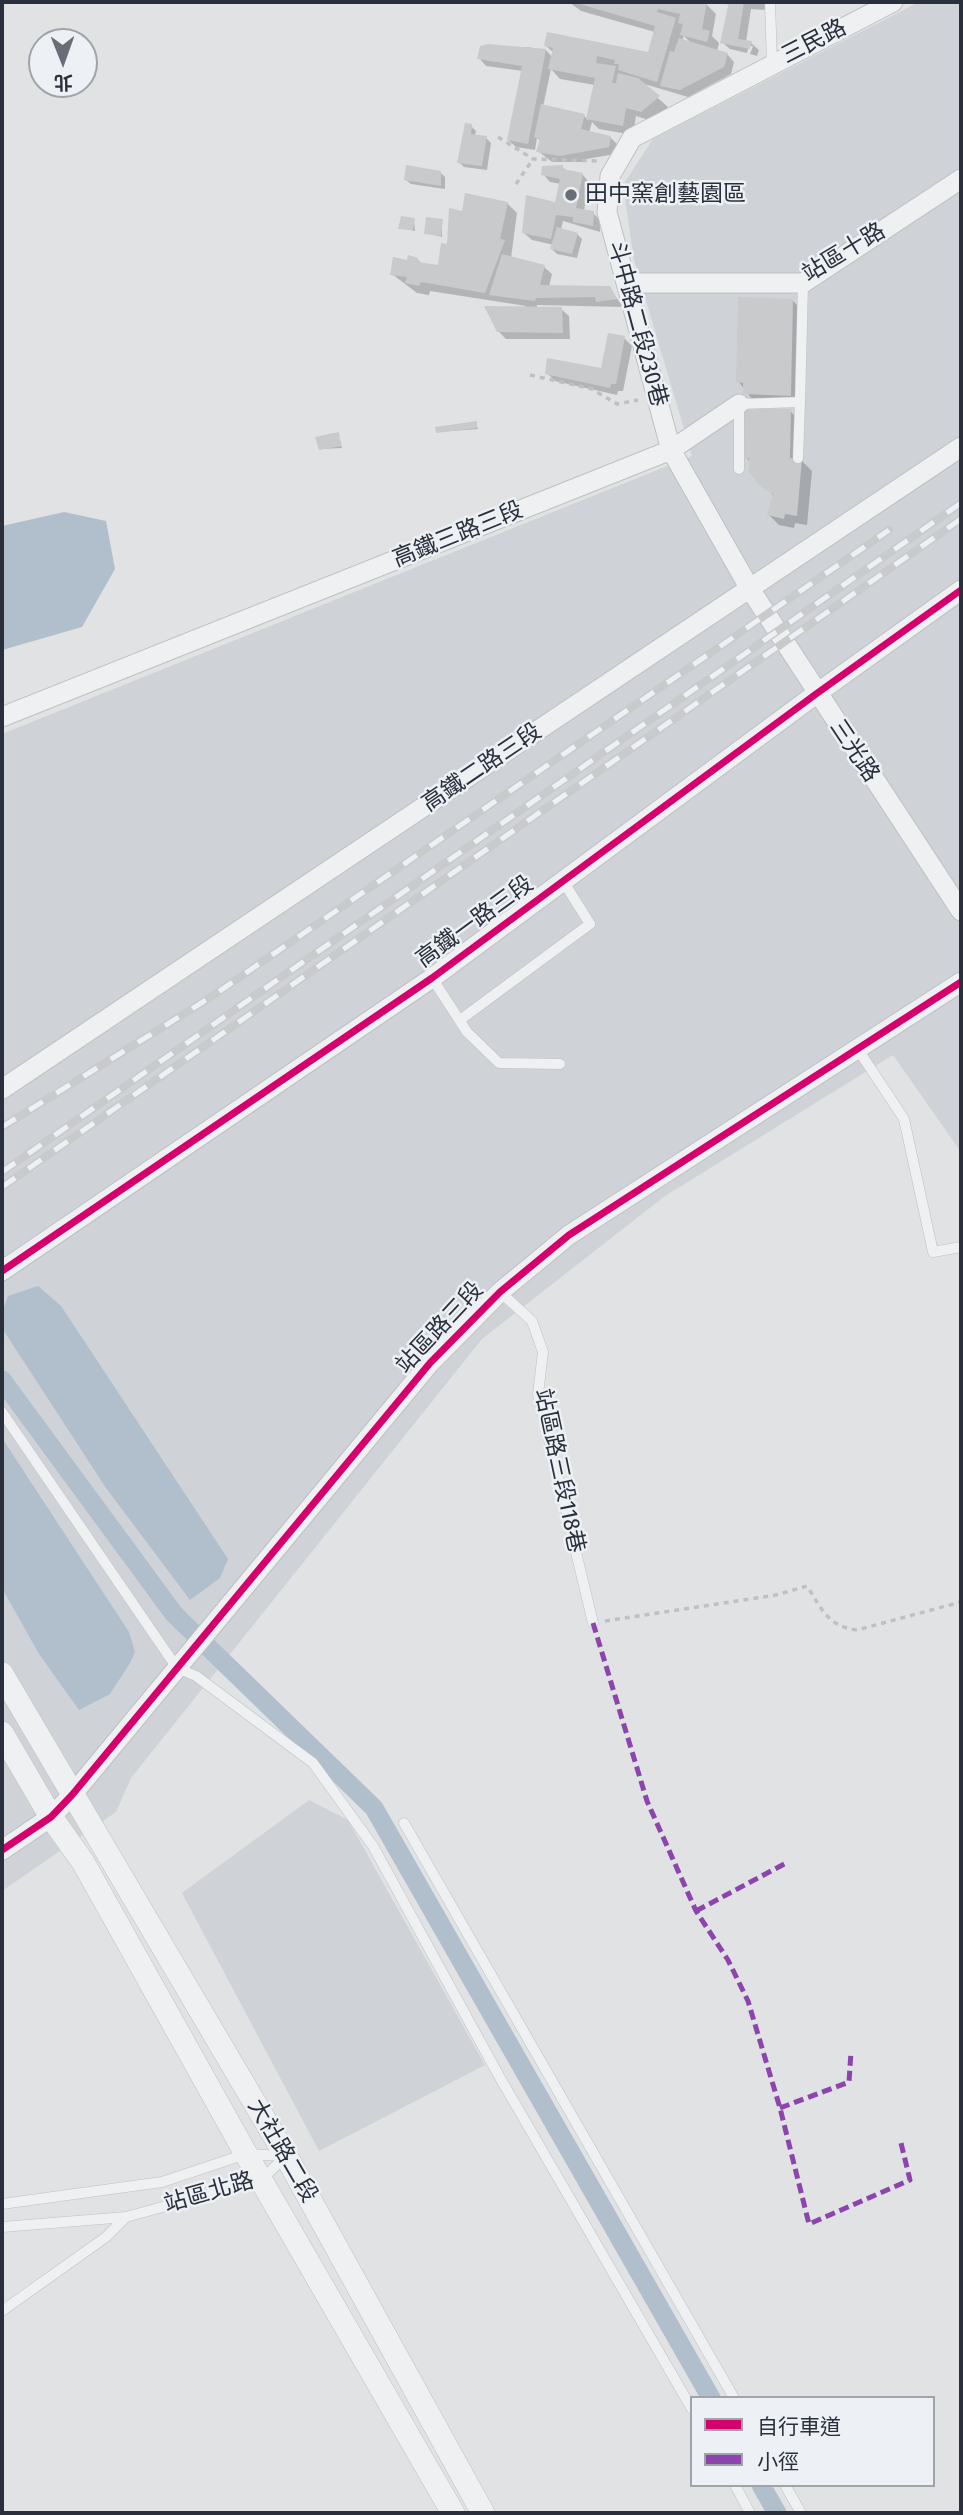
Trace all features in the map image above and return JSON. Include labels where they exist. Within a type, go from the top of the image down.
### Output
[{"type":"street","name":"三民路","points":[[772,64],[893,2]]},
{"type":"street","name":"斗中路二段230巷","points":[[750,589],[671,450],[629,284],[607,212],[610,176],[632,138],[772,64]]},
{"type":"street","name":"站區十路","points":[[629,284],[803,282],[961,179]]},
{"type":"street","name":"高鐵三路三段","points":[[2,717],[671,450],[739,404]]},
{"type":"street","name":"高鐵二路三段","points":[[2,1089],[961,447]]},
{"type":"street","name":"三光路","points":[[750,589],[816,694],[961,911]]},
{"type":"street","name":"高鐵一路三段","points":[[2,1271],[432,978],[961,590]]},
{"type":"street","name":"站區路三段","points":[[2,1850],[51,1817],[72,1795],[430,1363],[500,1292],[569,1236],[961,982]]},
{"type":"street","name":"大社路二段","points":[[2,1674],[286,2156],[483,2513]]},
{"type":"street","name":"大社路二段","points":[[2,1733],[51,1817],[83,1863],[246,2154],[453,2513]]},
{"type":"lane","points":[[770,2],[772,64]]},
{"type":"lane","points":[[798,458],[803,282]]},
{"type":"lane","points":[[739,469],[739,404],[800,402]]},
{"type":"lane","points":[[460,1020],[590,924],[563,881]]},
{"type":"lane","points":[[432,978],[460,1020],[499,1063],[561,1064]]},
{"type":"lane","points":[[857,1048],[904,1119],[933,1252],[961,1247]]},
{"type":"lane","name":"站區路三段118巷","points":[[500,1292],[532,1321],[543,1352],[538,1394],[593,1623]]},
{"type":"lane","points":[[2,1412],[177,1668],[196,1676],[313,1763],[373,1846],[499,2076],[690,2406]]},
{"type":"lane","points":[[404,1823],[733,2396]]},
{"type":"lane","name":"站區北路","points":[[2,2204],[162,2182],[246,2154],[286,2156]]},
{"type":"lane","name":"站區北路","points":[[2,2227],[126,2217],[261,2180],[286,2156]]},
{"type":"lane","points":[[2,2311],[106,2237],[126,2217]]},
{"type":"lane","points":[[736,2487],[750,2513]]},
{"type":"lane","points":[[786,2487],[801,2513]]},
{"type":"path","points":[[498,137],[533,159],[619,161]]},
{"type":"path","points":[[516,184],[533,159]]},
{"type":"path","points":[[530,375],[592,389],[618,404],[657,397]]},
{"type":"path","points":[[593,1623],[776,1595],[807,1586],[828,1618],[840,1628],[857,1630],[961,1602]]},
{"type":"shaded area","points":[[919,2],[961,2],[961,1152],[893,1055],[665,1196],[482,1339],[131,1778],[116,1812],[2,1891],[2,734],[692,456],[634,260],[623,185],[653,139]]},
{"type":"shaded area","points":[[309,1800],[348,1820],[485,2065],[319,2151],[182,1893]]},
{"type":"water","points":[[64,512],[106,521],[115,569],[82,627],[2,650],[2,526]]},
{"type":"water","points":[[38,1286],[61,1306],[228,1559],[220,1578],[190,1600],[106,1488],[2,1328],[2,1313],[8,1296]]},
{"type":"water","points":[[2,1438],[129,1632],[135,1652],[110,1694],[79,1710],[39,1654],[2,1588]]},
{"type":"building","points":[[573,2],[707,2],[702,29],[710,31],[707,42],[680,35],[683,24],[678,23],[680,14],[658,9],[657,12],[676,18],[657,82],[618,70],[619,64],[614,64],[615,60],[597,56],[596,63],[616,66],[612,83],[616,83],[618,73],[638,78],[660,96],[641,112],[626,108],[623,126],[586,119],[595,78],[548,69],[553,48],[544,46],[547,32],[648,52],[655,26]]},
{"type":"building","points":[[729,2],[744,2],[738,39],[752,41],[750,49],[720,43]]},
{"type":"building","points":[[679,38],[728,53],[724,67],[680,90],[660,86],[670,51],[674,52]]},
{"type":"building","points":[[488,44],[546,49],[528,144],[507,140],[522,66],[477,59],[480,46]]},
{"type":"building","points":[[541,104],[585,114],[581,129],[611,136],[609,147],[560,156],[536,152],[540,139],[534,137]]},
{"type":"building","points":[[465,123],[472,124],[471,134],[487,136],[482,166],[457,163]]},
{"type":"building","points":[[406,165],[441,171],[441,186],[404,180]]},
{"type":"building","points":[[563,165],[563,169],[583,173],[576,208],[594,211],[593,226],[573,222],[573,217],[556,215],[551,239],[522,233],[526,195],[555,202],[560,179],[541,175],[542,166]]},
{"type":"building","points":[[465,193],[508,202],[500,239],[505,240],[485,293],[421,282],[419,286],[405,283],[407,277],[390,275],[393,257],[407,260],[408,255],[418,258],[418,262],[438,265],[441,243],[447,244],[449,208],[462,211]]},
{"type":"building","points":[[401,216],[415,218],[413,230],[398,229]]},
{"type":"building","points":[[426,217],[443,219],[441,236],[424,234]]},
{"type":"building","points":[[557,227],[578,233],[572,254],[550,249]]},
{"type":"building","points":[[502,254],[545,265],[540,285],[610,286],[617,299],[596,302],[595,297],[536,298],[535,301],[489,295]]},
{"type":"building","points":[[738,297],[793,299],[791,396],[743,394],[743,383],[736,382]]},
{"type":"building","points":[[484,306],[562,307],[563,333],[497,332]]},
{"type":"building","points":[[608,333],[625,336],[616,384],[611,384],[610,388],[545,374],[547,358],[601,368]]},
{"type":"building","points":[[744,409],[791,409],[790,458],[802,459],[797,516],[785,514],[784,519],[767,515],[773,494],[763,489],[749,472],[749,458],[745,459]]},
{"type":"building","points":[[477,421],[477,428],[436,433],[435,427]]},
{"type":"building","points":[[339,432],[341,446],[319,450],[315,437]]},
{"type":"waterway","points":[[2,1380],[174,1614],[374,1808],[710,2396]]},
{"type":"waterway","points":[[762,2487],[777,2513]]},
{"type":"railway","points":[[2,1172],[961,503]]},
{"type":"railway","points":[[2,1187],[961,519]]},
{"type":"railway","points":[[2,1127],[211,997],[889,530]]},
{"type":"marked path","points":[[593,1623],[647,1801],[696,1911],[728,1960],[748,2001],[780,2108],[809,2224],[910,2180],[901,2143]]},
{"type":"marked path","points":[[696,1911],[788,1862]]},
{"type":"marked path","points":[[780,2108],[849,2082],[851,2052]]},
{"type":"cycle path","points":[[2,1271],[432,978],[961,590]]},
{"type":"cycle path","points":[[2,1850],[51,1817],[72,1795],[430,1363],[500,1292],[569,1235],[961,982]]},
{"type":"place","name":"田中窯創藝園區","points":[[571,195]]}]
